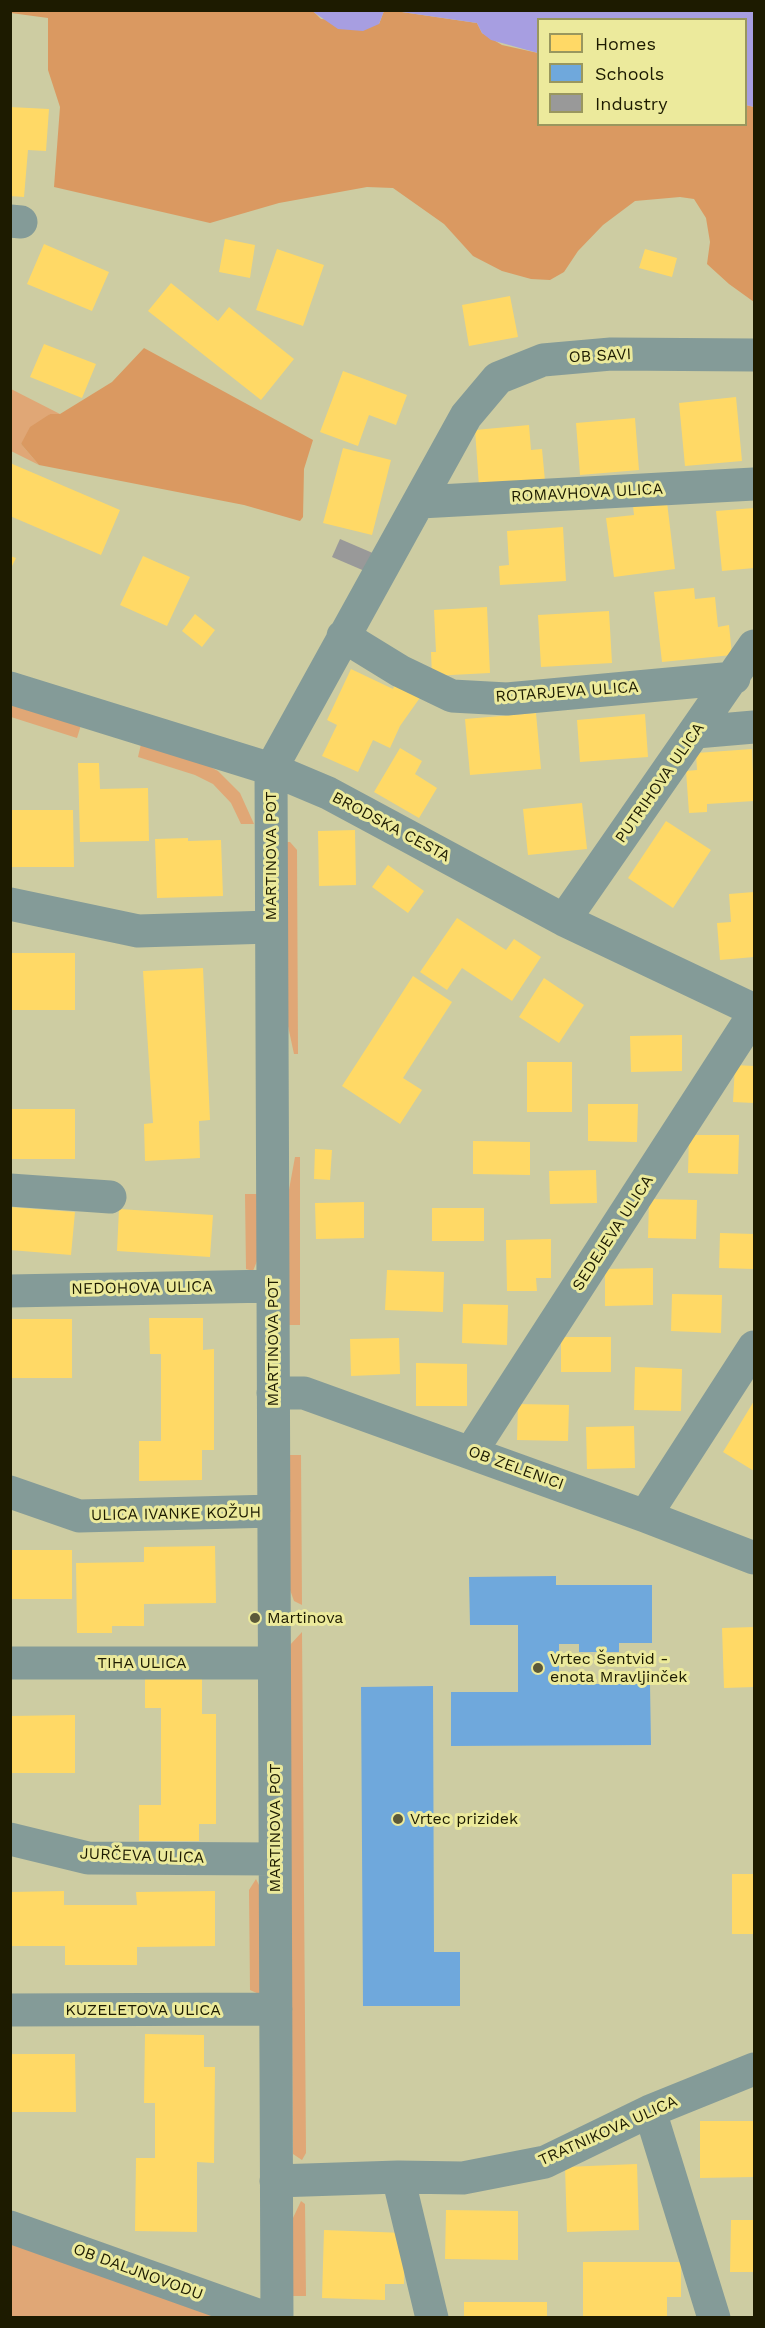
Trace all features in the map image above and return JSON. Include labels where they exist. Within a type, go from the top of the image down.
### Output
[{"type":"street","name":"OB SAVI","points":[[466,416],[498,378],[543,360],[611,354],[754,355]]},
{"type":"street","name":"MARTINOVA POT","points":[[277,2318],[271,769],[466,416]]},
{"type":"street","name":"ROMAVHOVA ULICA","points":[[420,502],[754,484]]},
{"type":"street","name":"ROTARJEVA ULICA","points":[[343,636],[400,671],[452,696],[507,699],[734,678]]},
{"type":"street","name":"PUTRIHOVA ULICA","points":[[564,920],[754,646]]},
{"type":"street","name":"BRODSKA CESTA","points":[[10,687],[271,769],[328,793],[564,920],[754,1012]]},
{"type":"street","points":[[696,732],[754,727]]},
{"type":"street","points":[[10,904],[138,931],[271,927]]},
{"type":"street","name":"SEDEJEVA ULICA","points":[[471,1452],[754,1012]]},
{"type":"street","points":[[10,1190],[110,1197]]},
{"type":"street","name":"NEDOHOVA ULICA","points":[[10,1291],[273,1286]]},
{"type":"street","points":[[645,1516],[754,1347]]},
{"type":"street","name":"OB ZELENICI","points":[[273,1394],[304,1394],[471,1452],[754,1558]]},
{"type":"street","name":"ULICA IVANKE KOŽUH","points":[[10,1492],[79,1516],[274,1511]]},
{"type":"street","name":"TIHA ULICA","points":[[10,1663],[274,1663]]},
{"type":"street","name":"JURČEVA ULICA","points":[[10,1839],[88,1858],[275,1859]]},
{"type":"street","name":"KUZELETOVA ULICA","points":[[10,2010],[276,2009]]},
{"type":"street","name":"TRATNIKOVA ULICA","points":[[276,2181],[398,2177],[463,2178],[545,2162],[650,2111],[754,2069]]},
{"type":"street","points":[[650,2111],[714,2318]]},
{"type":"street","points":[[398,2177],[432,2318]]},
{"type":"street","name":"OB DALJNOVODU","points":[[10,2227],[266,2318]]},
{"type":"shaded area","points":[[11,10],[312,10],[321,19],[379,24],[384,11],[395,11],[477,23],[482,33],[502,45],[537,53],[537,126],[747,126],[747,105],[754,107],[754,302],[707,264],[710,242],[706,218],[694,199],[680,197],[635,201],[603,225],[578,251],[564,272],[550,280],[531,279],[502,271],[473,256],[444,224],[393,188],[367,187],[279,203],[210,223],[54,187],[60,107],[48,70],[48,18],[11,13]]},
{"type":"shaded area","points":[[312,11],[384,11],[379,24],[363,31],[338,29]]},
{"type":"shaded area","points":[[395,11],[754,11],[754,107],[747,105],[747,18],[537,18],[537,53],[491,40],[482,33],[477,23]]},
{"type":"shaded area","points":[[144,348],[313,440],[304,469],[303,517],[300,521],[244,505],[39,465],[21,444],[30,427],[50,414],[60,414],[112,382]]},
{"type":"shaded area","points":[[11,389],[60,414],[50,414],[21,444],[39,465],[11,451]]},
{"type":"shaded area","points":[[10,704],[81,725],[77,738],[11,717]]},
{"type":"shaded area","points":[[141,744],[199,761],[218,771],[240,793],[254,824],[241,824],[231,803],[213,784],[195,775],[138,757]]},
{"type":"shaded area","points":[[284,842],[290,842],[297,850],[298,1054],[294,1054],[285,1012]]},
{"type":"shaded area","points":[[295,1157],[300,1157],[300,1325],[286,1325],[286,1206]]},
{"type":"shaded area","points":[[245,1194],[259,1194],[257,1261],[253,1271],[246,1269]]},
{"type":"shaded area","points":[[287,1455],[301,1455],[302,1605],[294,1601],[289,1587]]},
{"type":"shaded area","points":[[302,1632],[306,2153],[302,2160],[293,2154],[289,1646]]},
{"type":"shaded area","points":[[256,1879],[262,1891],[264,1976],[259,1994],[250,1990],[249,1890]]},
{"type":"shaded area","points":[[301,2201],[305,2204],[306,2296],[292,2296],[292,2220]]},
{"type":"shaded area","points":[[10,2236],[228,2317],[11,2317]]},
{"type":"building: Homes","points":[[10,107],[49,109],[46,151],[28,150],[24,197],[10,196]]},
{"type":"building: Homes","points":[[225,239],[255,245],[250,278],[219,272]]},
{"type":"building: Homes","points":[[44,244],[109,272],[92,311],[27,284]]},
{"type":"building: Homes","points":[[277,249],[324,265],[303,326],[256,310]]},
{"type":"building: Homes","points":[[645,249],[677,258],[672,277],[639,268]]},
{"type":"building: Homes","points":[[171,283],[218,321],[229,307],[294,359],[261,400],[148,311]]},
{"type":"building: Homes","points":[[510,296],[518,337],[469,346],[462,305]]},
{"type":"building: Homes","points":[[44,344],[96,364],[82,398],[30,377]]},
{"type":"building: Homes","points":[[343,371],[407,395],[396,425],[369,415],[358,446],[320,432]]},
{"type":"building: Homes","points":[[736,397],[742,461],[685,466],[679,403]]},
{"type":"building: Homes","points":[[635,418],[639,470],[580,475],[576,423]]},
{"type":"building: Homes","points":[[529,425],[531,450],[542,449],[545,481],[479,486],[475,430]]},
{"type":"building: Homes","points":[[343,448],[391,460],[372,535],[323,523]]},
{"type":"building: Homes","points":[[10,463],[120,510],[101,555],[10,516]]},
{"type":"building: Homes","points":[[667,502],[675,569],[614,577],[606,518],[634,515],[633,506]]},
{"type":"building: Homes","points":[[754,508],[754,568],[722,571],[716,511]]},
{"type":"building: Homes","points":[[563,527],[566,581],[500,585],[499,566],[509,565],[507,531]]},
{"type":"building: Homes","points":[[10,556],[16,558],[10,570]]},
{"type":"building: Homes","points":[[143,556],[190,577],[167,626],[120,605]]},
{"type":"building: Homes","points":[[694,588],[695,599],[715,597],[718,627],[729,625],[732,655],[662,662],[654,592]]},
{"type":"building: Homes","points":[[487,607],[490,673],[432,676],[431,652],[436,652],[434,610]]},
{"type":"building: Homes","points":[[609,611],[612,663],[541,667],[538,615]]},
{"type":"building: Homes","points":[[195,614],[215,630],[202,647],[182,631]]},
{"type":"building: Homes","points":[[351,669],[393,689],[397,680],[424,692],[400,726],[390,748],[373,740],[358,772],[322,756],[337,725],[327,720]]},
{"type":"building: Homes","points":[[536,713],[541,769],[470,775],[465,719]]},
{"type":"building: Homes","points":[[645,714],[648,757],[580,762],[577,720]]},
{"type":"building: Homes","points":[[400,748],[422,761],[415,774],[437,788],[419,818],[374,792]]},
{"type":"building: Homes","points":[[752,749],[754,801],[707,804],[707,812],[689,813],[686,771],[697,770],[696,753]]},
{"type":"building: Homes","points":[[78,763],[99,763],[100,789],[148,788],[149,841],[80,842]]},
{"type":"building: Homes","points":[[582,803],[587,849],[528,855],[523,809]]},
{"type":"building: Homes","points":[[10,810],[73,810],[74,867],[10,867]]},
{"type":"building: Homes","points":[[666,821],[711,850],[673,908],[628,878]]},
{"type":"building: Homes","points":[[355,830],[356,885],[319,886],[318,831]]},
{"type":"building: Homes","points":[[188,838],[188,841],[221,840],[223,896],[157,898],[155,839]]},
{"type":"building: Homes","points":[[388,865],[424,891],[408,913],[372,887]]},
{"type":"building: Homes","points":[[754,892],[754,957],[720,960],[717,923],[731,922],[729,894]]},
{"type":"building: Homes","points":[[457,918],[506,950],[514,939],[541,957],[512,1001],[462,968],[447,990],[420,972]]},
{"type":"building: Homes","points":[[10,953],[75,953],[75,1010],[10,1010]]},
{"type":"building: Homes","points":[[203,968],[210,1120],[199,1121],[200,1158],[145,1161],[144,1124],[153,1123],[143,971]]},
{"type":"building: Homes","points":[[413,976],[452,1002],[403,1078],[422,1090],[400,1124],[342,1086]]},
{"type":"building: Homes","points":[[544,978],[584,1005],[559,1043],[519,1017]]},
{"type":"building: Homes","points":[[682,1035],[682,1071],[631,1072],[630,1036]]},
{"type":"building: Homes","points":[[527,1062],[572,1062],[572,1112],[527,1112]]},
{"type":"building: Homes","points":[[735,1065],[754,1066],[754,1103],[733,1102]]},
{"type":"building: Homes","points":[[588,1104],[638,1104],[637,1142],[588,1141]]},
{"type":"building: Homes","points":[[10,1109],[75,1109],[75,1159],[10,1159]]},
{"type":"building: Homes","points":[[689,1135],[739,1135],[738,1174],[688,1173]]},
{"type":"building: Homes","points":[[473,1141],[530,1142],[530,1175],[473,1174]]},
{"type":"building: Homes","points":[[315,1149],[332,1150],[330,1180],[314,1179]]},
{"type":"building: Homes","points":[[596,1170],[597,1203],[550,1204],[549,1171]]},
{"type":"building: Homes","points":[[649,1199],[697,1200],[696,1239],[648,1238]]},
{"type":"building: Homes","points":[[364,1202],[364,1238],[316,1239],[315,1203]]},
{"type":"building: Homes","points":[[10,1207],[75,1212],[71,1255],[10,1250]]},
{"type":"building: Homes","points":[[432,1208],[484,1208],[484,1241],[432,1241]]},
{"type":"building: Homes","points":[[119,1209],[213,1215],[210,1257],[117,1251]]},
{"type":"building: Homes","points":[[720,1233],[754,1234],[754,1269],[719,1268]]},
{"type":"building: Homes","points":[[551,1239],[551,1278],[536,1278],[537,1291],[507,1291],[506,1240]]},
{"type":"building: Homes","points":[[653,1268],[653,1305],[605,1306],[605,1269]]},
{"type":"building: Homes","points":[[387,1270],[444,1272],[443,1312],[385,1310]]},
{"type":"building: Homes","points":[[672,1294],[722,1295],[721,1333],[671,1331]]},
{"type":"building: Homes","points":[[463,1304],[508,1305],[507,1345],[462,1343]]},
{"type":"building: Homes","points":[[149,1318],[203,1318],[203,1350],[214,1349],[214,1450],[202,1450],[202,1480],[139,1481],[139,1441],[161,1441],[161,1354],[150,1354]]},
{"type":"building: Homes","points":[[10,1319],[72,1319],[72,1378],[10,1378]]},
{"type":"building: Homes","points":[[561,1337],[611,1337],[611,1372],[561,1372]]},
{"type":"building: Homes","points":[[399,1338],[400,1374],[351,1376],[350,1339]]},
{"type":"building: Homes","points":[[416,1363],[467,1364],[467,1406],[416,1406]]},
{"type":"building: Homes","points":[[635,1367],[682,1369],[681,1411],[634,1410]]},
{"type":"building: Homes","points":[[754,1401],[754,1471],[723,1452]]},
{"type":"building: Homes","points":[[518,1404],[569,1405],[568,1441],[517,1440]]},
{"type":"building: Homes","points":[[634,1426],[635,1468],[587,1469],[586,1427]]},
{"type":"building: Homes","points":[[215,1546],[216,1603],[144,1604],[144,1626],[112,1626],[112,1633],[77,1633],[76,1563],[144,1562],[144,1547]]},
{"type":"building: Homes","points":[[10,1550],[72,1550],[72,1599],[10,1599]]},
{"type":"building: Homes","points":[[754,1627],[754,1687],[724,1688],[722,1628]]},
{"type":"building: Homes","points":[[145,1676],[202,1676],[202,1714],[216,1714],[216,1824],[199,1824],[199,1841],[139,1841],[139,1805],[161,1805],[161,1708],[145,1708]]},
{"type":"building: Homes","points":[[75,1715],[75,1773],[10,1773],[10,1716]]},
{"type":"building: Homes","points":[[732,1874],[754,1874],[754,1934],[732,1934]]},
{"type":"building: Homes","points":[[64,1891],[64,1905],[137,1905],[136,1892],[215,1891],[215,1946],[137,1947],[137,1965],[65,1965],[65,1946],[10,1946],[10,1892]]},
{"type":"building: Homes","points":[[145,2034],[204,2035],[204,2067],[215,2067],[214,2163],[197,2162],[197,2232],[135,2231],[136,2158],[155,2158],[155,2103],[144,2103]]},
{"type":"building: Homes","points":[[10,2054],[75,2054],[76,2112],[10,2112]]},
{"type":"building: Homes","points":[[700,2121],[754,2121],[754,2177],[700,2178]]},
{"type":"building: Homes","points":[[637,2164],[639,2230],[567,2232],[565,2167]]},
{"type":"building: Homes","points":[[446,2210],[518,2211],[518,2260],[445,2259]]},
{"type":"building: Homes","points":[[731,2220],[754,2220],[754,2272],[730,2272]]},
{"type":"building: Homes","points":[[324,2230],[405,2233],[404,2284],[385,2284],[385,2300],[322,2298]]},
{"type":"building: Homes","points":[[583,2262],[681,2262],[681,2297],[667,2297],[667,2318],[583,2318]]},
{"type":"building: Homes","points":[[464,2302],[547,2302],[547,2318],[464,2318]]},
{"type":"building: Schools","name":"Vrtec Šentvid - enota Mravljinček","points":[[556,1576],[556,1585],[652,1585],[652,1643],[619,1643],[619,1652],[579,1652],[579,1644],[559,1644],[559,1684],[650,1684],[651,1745],[451,1746],[451,1692],[518,1692],[518,1625],[470,1625],[469,1577]]},
{"type":"building: Schools","name":"Vrtec prizidek","points":[[433,1686],[434,1952],[460,1952],[460,2006],[363,2006],[361,1687]]},
{"type":"building: Industry","points":[[340,539],[375,554],[367,572],[332,557]]},
{"type":"place","name":"Martinova","points":[[255,1618]]},
{"type":"place","name":"Vrtec Šentvid - enota Mravljinček","points":[[538,1668]]},
{"type":"place","name":"Vrtec prizidek","points":[[398,1819]]}]
